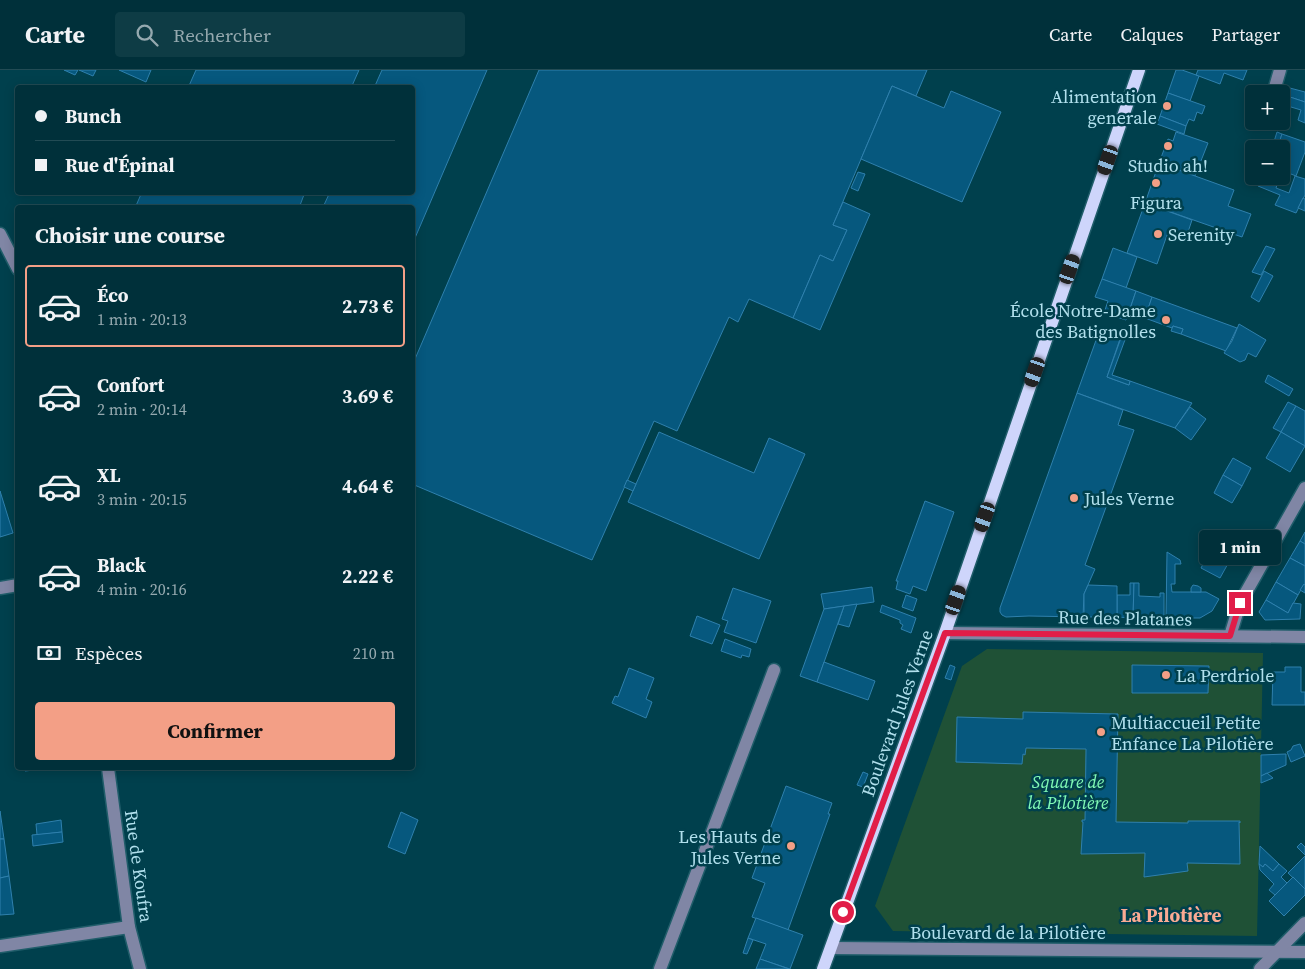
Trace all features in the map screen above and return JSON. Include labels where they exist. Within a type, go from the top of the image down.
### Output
[{"type":"main road","name":"Boulevard Jules Verne","points":[[823,969],[945,633],[1139,70]]},
{"type":"street","points":[[1276,85],[1280,70]]},
{"type":"street","points":[[0,234],[15,263]]},
{"type":"street","points":[[1230,636],[1240,603],[1305,488]]},
{"type":"street","points":[[0,588],[15,586]]},
{"type":"street","name":"Rue des Platanes","points":[[945,633],[1305,638]]},
{"type":"street","points":[[660,969],[774,670]]},
{"type":"street","name":"Rue de Koufra","points":[[108,770],[129,927],[140,969]]},
{"type":"street","points":[[1260,969],[1305,923]]},
{"type":"street","points":[[0,946],[129,927]]},
{"type":"street","name":"Boulevard de la Pilotière","points":[[830,948],[1305,952]]},
{"type":"green space","name":"Square de la Pilotière","points":[[987,649],[1263,653],[1257,936],[893,931],[875,906],[962,666]]},
{"type":"building","points":[[64,70],[78,70],[75,75]]},
{"type":"building","points":[[79,70],[96,70],[93,76]]},
{"type":"building","points":[[119,70],[151,70],[146,82]]},
{"type":"building","points":[[196,70],[359,70],[352,85],[189,85]]},
{"type":"building","points":[[382,70],[487,70],[415,238],[415,205],[324,205],[329,195],[415,195],[415,85],[375,85]]},
{"type":"building","points":[[539,70],[927,70],[916,96],[892,86],[833,225],[847,230],[833,261],[820,255],[793,318],[749,299],[738,322],[729,317],[677,431],[654,421],[592,560],[415,485],[415,359]]},
{"type":"building","points":[[1176,70],[1182,70],[1199,76],[1190,101],[1168,93]]},
{"type":"building","points":[[1198,70],[1247,70],[1243,80],[1224,73],[1220,84],[1196,75]]},
{"type":"building","points":[[892,86],[944,108],[951,91],[1001,112],[962,202],[861,159]]},
{"type":"building","points":[[1290,88],[1305,92],[1305,102],[1290,97]]},
{"type":"building","points":[[1168,93],[1205,106],[1202,114],[1197,112],[1194,121],[1189,119],[1186,126],[1160,116]]},
{"type":"building","points":[[1290,97],[1305,102],[1305,123],[1298,120],[1301,110],[1290,107]]},
{"type":"building","points":[[1160,116],[1186,126],[1184,134],[1157,124]]},
{"type":"building","points":[[1176,132],[1208,143],[1195,176],[1159,163],[1168,139],[1173,141]]},
{"type":"building","points":[[1277,132],[1282,134],[1280,140],[1274,140]]},
{"type":"building","points":[[1282,134],[1305,142],[1305,152],[1296,176],[1290,174],[1290,140],[1280,140]]},
{"type":"building","points":[[1159,163],[1234,190],[1228,206],[1251,214],[1242,237],[1145,203]]},
{"type":"building","points":[[858,172],[865,174],[858,191],[851,188]]},
{"type":"building","points":[[1295,176],[1305,179],[1305,195],[1296,213],[1275,205],[1280,195],[1258,186],[1277,185],[1276,188],[1289,193]]},
{"type":"building","points":[[141,195],[304,195],[300,205],[136,205]]},
{"type":"building","points":[[1303,198],[1305,199],[1305,211],[1298,208]]},
{"type":"building","points":[[843,202],[870,214],[820,330],[793,318],[820,255],[833,261],[847,230],[833,225]]},
{"type":"building","name":"Serenity","points":[[1145,203],[1192,220],[1188,232],[1184,231],[1181,240],[1167,235],[1157,264],[1127,253]]},
{"type":"building","points":[[1266,246],[1275,249],[1261,275],[1252,272]]},
{"type":"building","points":[[1113,248],[1137,257],[1126,288],[1102,279]]},
{"type":"building","points":[[1264,271],[1273,276],[1259,302],[1251,297]]},
{"type":"building","points":[[1102,279],[1136,291],[1126,320],[1104,313],[1108,301],[1095,297]]},
{"type":"building","points":[[1136,291],[1152,297],[1146,315],[1130,309]]},
{"type":"building","points":[[1152,297],[1237,328],[1226,351],[1181,334],[1183,329],[1173,326],[1172,328],[1145,318]]},
{"type":"building","points":[[1239,324],[1266,340],[1256,357],[1248,353],[1245,360],[1240,362],[1224,353],[1232,341]]},
{"type":"building","points":[[1173,326],[1183,329],[1181,334],[1171,331]]},
{"type":"building","points":[[1099,332],[1120,339],[1107,377],[1129,385],[1130,381],[1192,403],[1175,428],[1077,393]]},
{"type":"building","points":[[1122,335],[1126,337],[1112,375],[1130,381],[1129,385],[1107,377]]},
{"type":"building","points":[[1268,375],[1293,389],[1289,396],[1265,382]]},
{"type":"building","name":"Jules Verne","points":[[1077,393],[1123,410],[1118,425],[1134,430],[1085,565],[1095,569],[1084,594],[1083,617],[1006,617],[1000,612],[1000,608]]},
{"type":"building","points":[[1288,402],[1296,406],[1281,432],[1273,428]]},
{"type":"building","points":[[1296,406],[1305,411],[1305,446],[1281,432]]},
{"type":"building","points":[[1190,407],[1206,419],[1191,440],[1175,428]]},
{"type":"building","points":[[659,432],[754,473],[769,438],[805,454],[759,559],[628,502]]},
{"type":"building","points":[[1281,432],[1305,446],[1290,472],[1266,458]]},
{"type":"building","points":[[1233,458],[1251,468],[1242,486],[1223,475]]},
{"type":"building","points":[[1223,475],[1242,486],[1232,503],[1214,493]]},
{"type":"building","points":[[627,480],[636,484],[633,491],[624,487]]},
{"type":"building","points":[[0,491],[13,533],[0,537]]},
{"type":"building","points":[[925,501],[954,512],[926,591],[913,586],[910,594],[896,589],[898,581],[896,581]]},
{"type":"building","points":[[1221,532],[1240,542],[1230,560],[1211,549]]},
{"type":"building","points":[[1305,532],[1305,544],[1300,541]]},
{"type":"building","points":[[1300,541],[1305,544],[1305,566],[1290,558]]},
{"type":"building","points":[[1211,549],[1230,560],[1220,578],[1201,568]]},
{"type":"building","points":[[1167,552],[1180,560],[1181,564],[1175,564],[1175,584],[1171,584],[1172,592],[1206,592],[1219,599],[1212,611],[1200,618],[1166,618]]},
{"type":"building","points":[[1290,558],[1305,566],[1305,585],[1298,595],[1276,582]]},
{"type":"building","points":[[1276,582],[1298,595],[1288,613],[1266,600]]},
{"type":"building","points":[[1130,583],[1134,583],[1133,618],[1117,617],[1117,595],[1130,595]]},
{"type":"building","points":[[1134,583],[1139,583],[1139,596],[1160,597],[1160,593],[1164,593],[1164,618],[1133,618]]},
{"type":"building","points":[[1088,585],[1117,586],[1117,617],[1084,617],[1084,594]]},
{"type":"building","points":[[1193,585],[1201,588],[1201,592],[1191,592]]},
{"type":"building","points":[[1305,585],[1305,593],[1300,590]]},
{"type":"building","points":[[872,587],[874,602],[824,609],[821,594]]},
{"type":"building","points":[[733,588],[771,601],[756,643],[724,632],[728,621],[722,619]]},
{"type":"building","points":[[906,595],[917,599],[913,611],[902,607]]},
{"type":"building","points":[[1266,600],[1288,613],[1293,603],[1301,604],[1300,619],[1265,620],[1259,612]]},
{"type":"building","points":[[857,604],[849,627],[838,624],[844,606]]},
{"type":"building","points":[[882,605],[916,618],[911,633],[901,629],[903,625],[900,623],[900,620],[880,612]]},
{"type":"building","points":[[844,606],[817,682],[800,676],[824,609]]},
{"type":"building","points":[[697,616],[720,625],[712,644],[690,636]]},
{"type":"building","points":[[725,639],[751,649],[749,657],[742,655],[741,658],[721,651]]},
{"type":"building","points":[[824,662],[875,681],[868,700],[817,682]]},
{"type":"building","points":[[950,665],[955,667],[951,680],[945,678]]},
{"type":"building","points":[[1132,665],[1209,666],[1208,693],[1132,693]]},
{"type":"building","points":[[1285,667],[1301,667],[1301,692],[1305,692],[1305,705],[1272,705],[1273,672],[1285,672]]},
{"type":"building","points":[[629,668],[654,678],[646,699],[652,702],[646,718],[612,703],[615,696],[618,697]]},
{"type":"building","points":[[1023,712],[1118,714],[1116,822],[1188,823],[1188,821],[1240,821],[1240,864],[1187,863],[1188,871],[1144,877],[1145,853],[1081,854],[1082,820],[1085,820],[1086,749],[1026,748],[1022,764],[956,762],[957,717],[1023,719]]},
{"type":"building","points":[[1300,744],[1305,756],[1291,762],[1287,752],[1293,746]]},
{"type":"building","points":[[1286,754],[1286,765],[1261,776],[1261,755]]},
{"type":"building","points":[[863,772],[868,774],[863,787],[857,785]]},
{"type":"building","points":[[1267,773],[1273,778],[1261,783],[1261,776]]},
{"type":"building","name":"Les Hauts de Jules Verne","points":[[786,786],[832,803],[828,814],[830,814],[788,930],[752,917],[765,883],[752,878]]},
{"type":"building","points":[[0,811],[4,839],[0,839]]},
{"type":"building","points":[[401,812],[418,820],[405,854],[388,847]]},
{"type":"building","points":[[61,820],[62,832],[37,835],[36,824]]},
{"type":"building","points":[[62,832],[63,842],[33,846],[32,835]]},
{"type":"building","points":[[0,839],[4,839],[9,876],[0,878]]},
{"type":"building","points":[[1301,843],[1305,847],[1305,855],[1297,847]]},
{"type":"building","points":[[1260,846],[1279,864],[1273,871],[1265,864],[1263,867],[1259,864]]},
{"type":"building","points":[[1305,856],[1305,889],[1288,873]]},
{"type":"building","points":[[1259,864],[1263,867],[1265,864],[1273,871],[1279,864],[1287,871],[1281,877],[1287,883],[1275,895],[1269,890],[1274,884],[1260,870]]},
{"type":"building","points":[[9,876],[14,914],[0,915],[0,878]]},
{"type":"building","points":[[1293,877],[1305,889],[1305,895],[1284,916],[1269,901]]},
{"type":"building","points":[[756,918],[803,935],[790,969],[760,959],[766,944],[748,938]]},
{"type":"building","points":[[748,938],[753,940],[747,954],[743,953]]},
{"type":"building","points":[[760,959],[766,961],[789,969],[756,969]]},
{"type":"place","name":"Alimentation generale","points":[[1167,106]]},
{"type":"place","name":"Studio ah!","points":[[1168,146]]},
{"type":"place","name":"Figura","points":[[1156,183]]},
{"type":"place","name":"Serenity","points":[[1158,234]]},
{"type":"place","name":"École Notre-Dame des Batignolles","points":[[1166,320]]},
{"type":"place","name":"Jules Verne","points":[[1074,498]]},
{"type":"place","name":"La Perdriole","points":[[1166,675]]},
{"type":"place","name":"Multiaccueil Petite Enfance La Pilotière","points":[[1101,732]]},
{"type":"place","name":"Les Hauts de Jules Verne","points":[[791,846]]},
{"type":"district","name":"La Pilotière","points":[[1171,915]]},
{"type":"route","points":[[843,912],[945,633],[1230,636],[1240,603]]}]
